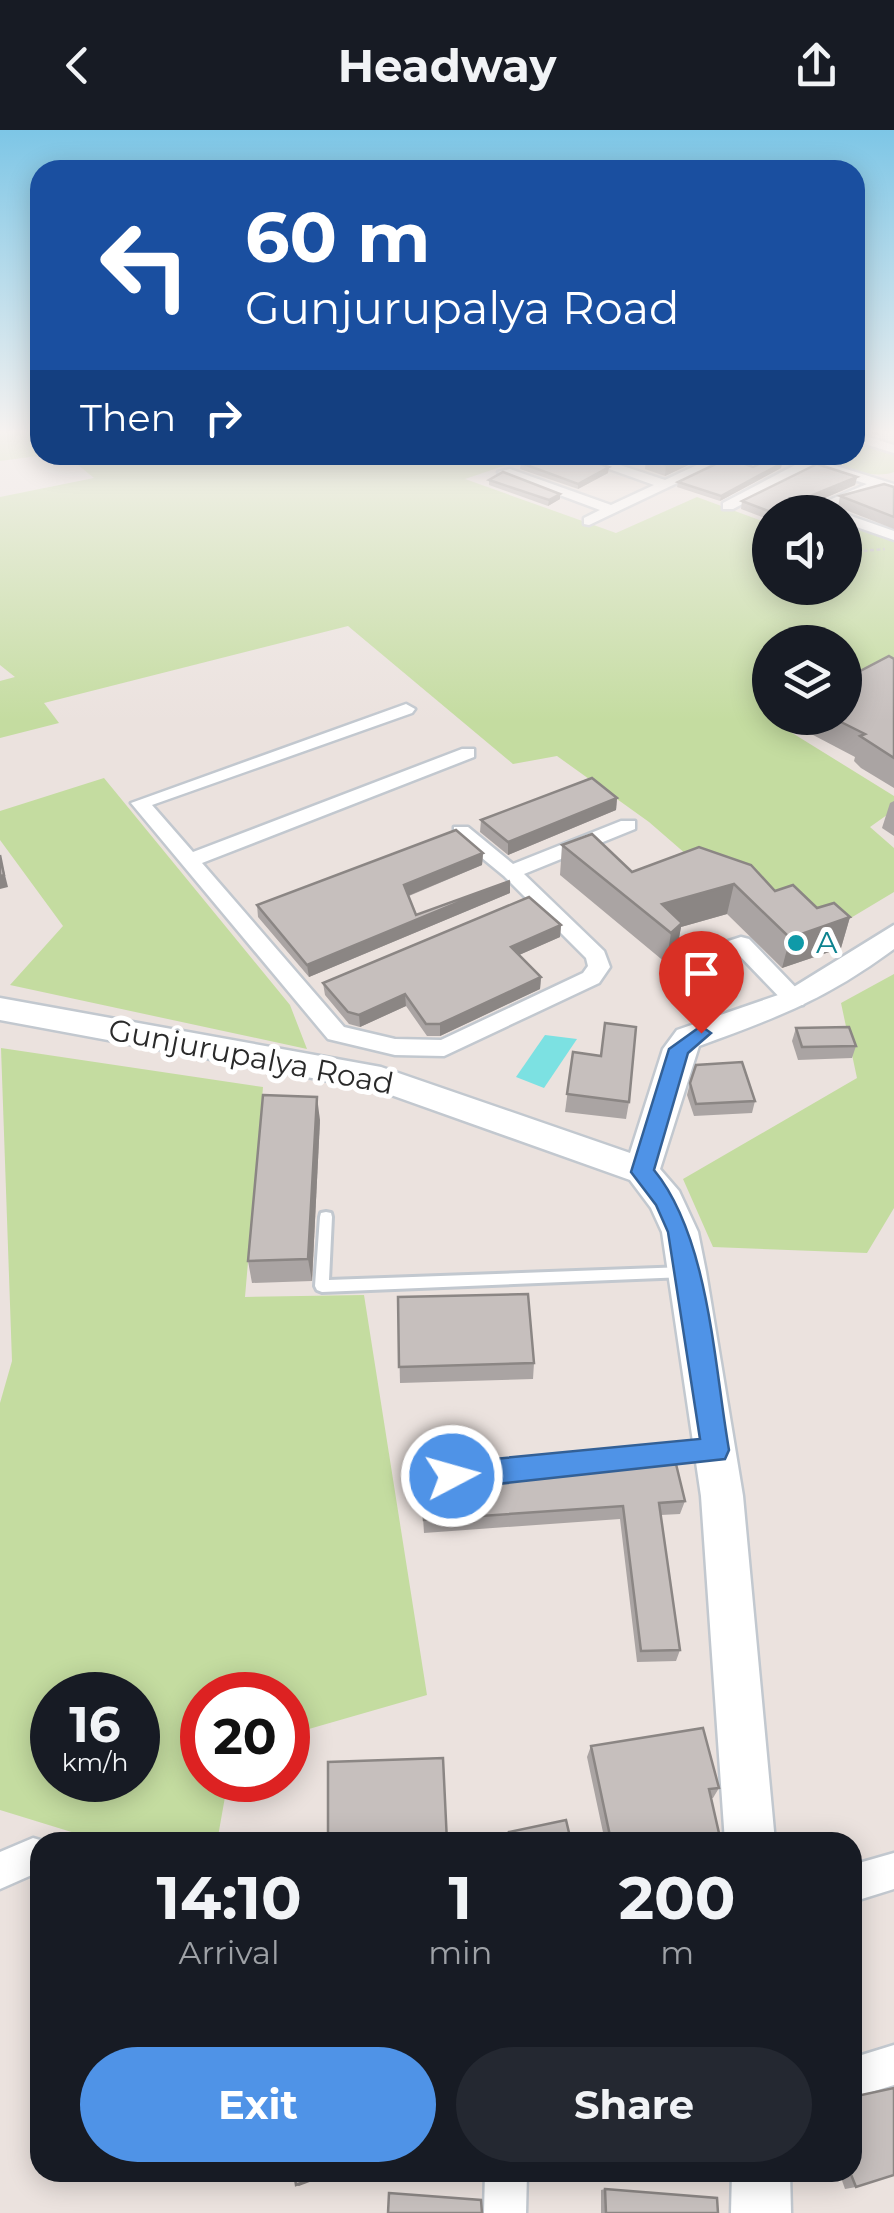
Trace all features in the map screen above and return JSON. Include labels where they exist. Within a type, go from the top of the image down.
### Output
[{"type":"street","points":[[870,527],[894,536]]},
{"type":"street","points":[[406,709],[140,803],[190,860],[246,910],[310,990],[336,1033],[388,1063],[444,1048],[591,978],[599,967],[596,956],[525,900],[511,872],[461,831]]},
{"type":"street","points":[[190,860],[468,753]]},
{"type":"street","points":[[511,872],[628,824]]},
{"type":"street","points":[[749,1832],[716,1450],[680,1232],[666,1200],[642,1172],[679,1049],[688,1038],[795,1000],[891,940]]},
{"type":"street","points":[[680,964],[741,944],[795,1000]]},
{"type":"street","name":"Gunjurupalya Road","points":[[0,1010],[388,1063],[642,1172]]},
{"type":"street","points":[[0,1871],[30,1857]]},
{"type":"street","points":[[862,1881],[894,1871]]},
{"type":"street","points":[[862,2075],[894,2066]]},
{"type":"street","points":[[505,2213],[506,2182]]},
{"type":"street","points":[[760,2213],[761,2182]]},
{"type":"lane","points":[[326,1217],[322,1286],[687,1272]]},
{"type":"lane","points":[[452,1476],[716,1450]]},
{"type":"green space","points":[[0,527],[600,527],[616,533],[629,527],[752,527],[752,605],[862,605],[862,529],[894,541],[894,676],[862,683],[862,625],[752,625],[752,735],[796,735],[894,796],[894,810],[870,827],[894,848],[894,892],[844,922],[702,868],[649,822],[557,756],[513,764],[348,626],[44,703],[59,723],[0,738],[0,681],[15,677],[0,665]]},
{"type":"green space","points":[[104,778],[290,1005],[307,1049],[10,985],[63,926],[0,840],[0,811]]},
{"type":"green space","points":[[894,974],[894,1208],[867,1253],[713,1247],[683,1179],[857,1078],[841,1003]]},
{"type":"green space","points":[[1,1048],[263,1087],[245,1297],[364,1295],[427,1695],[310,1729],[310,1672],[180,1672],[180,1802],[224,1802],[219,1832],[72,1832],[0,1810],[0,1403],[12,1361]]},
{"type":"water","points":[[545,1035],[577,1039],[544,1088],[516,1077]]},
{"type":"building","points":[[889,656],[894,659],[894,758],[860,736],[865,734],[862,670]]},
{"type":"building","points":[[592,778],[617,798],[508,842],[481,820]]},
{"type":"building","points":[[456,830],[483,853],[404,885],[416,915],[510,881],[307,965],[257,905]]},
{"type":"building","points":[[592,834],[632,872],[699,847],[751,865],[775,891],[793,885],[817,908],[834,903],[850,917],[790,938],[734,884],[662,904],[682,923],[671,933],[562,845]]},
{"type":"building","points":[[529,897],[561,925],[511,947],[541,977],[440,1024],[426,1024],[405,994],[359,1015],[348,1012],[323,983]]},
{"type":"building","points":[[605,1023],[636,1027],[629,1102],[567,1094],[573,1052],[601,1056]]},
{"type":"building","points":[[849,1027],[856,1046],[802,1047],[796,1028]]},
{"type":"building","points":[[742,1062],[755,1101],[696,1104],[690,1083],[696,1065]]},
{"type":"building","points":[[263,1095],[317,1097],[308,1259],[248,1261]]},
{"type":"building","points":[[528,1294],[534,1363],[399,1367],[398,1297]]},
{"type":"building","points":[[676,1464],[685,1501],[659,1503],[680,1650],[641,1651],[623,1506],[424,1520],[421,1484]]},
{"type":"building","points":[[703,1728],[719,1788],[709,1789],[719,1832],[609,1832],[591,1746]]},
{"type":"building","points":[[443,1758],[447,1832],[328,1832],[328,1762]]},
{"type":"building","points":[[566,1820],[569,1832],[509,1832]]},
{"type":"building","points":[[894,2088],[894,2175],[856,2187],[854,2182],[862,2182],[862,2095]]},
{"type":"building","points":[[605,2189],[717,2198],[718,2213],[606,2213]]},
{"type":"building","points":[[389,2193],[481,2200],[482,2213],[388,2213]]},
{"type":"place","name":"A","points":[[796,943]]},
{"type":"route","points":[[452,1476],[716,1450],[680,1232],[666,1200],[642,1172],[679,1049],[688,1038],[701,1033]]}]
